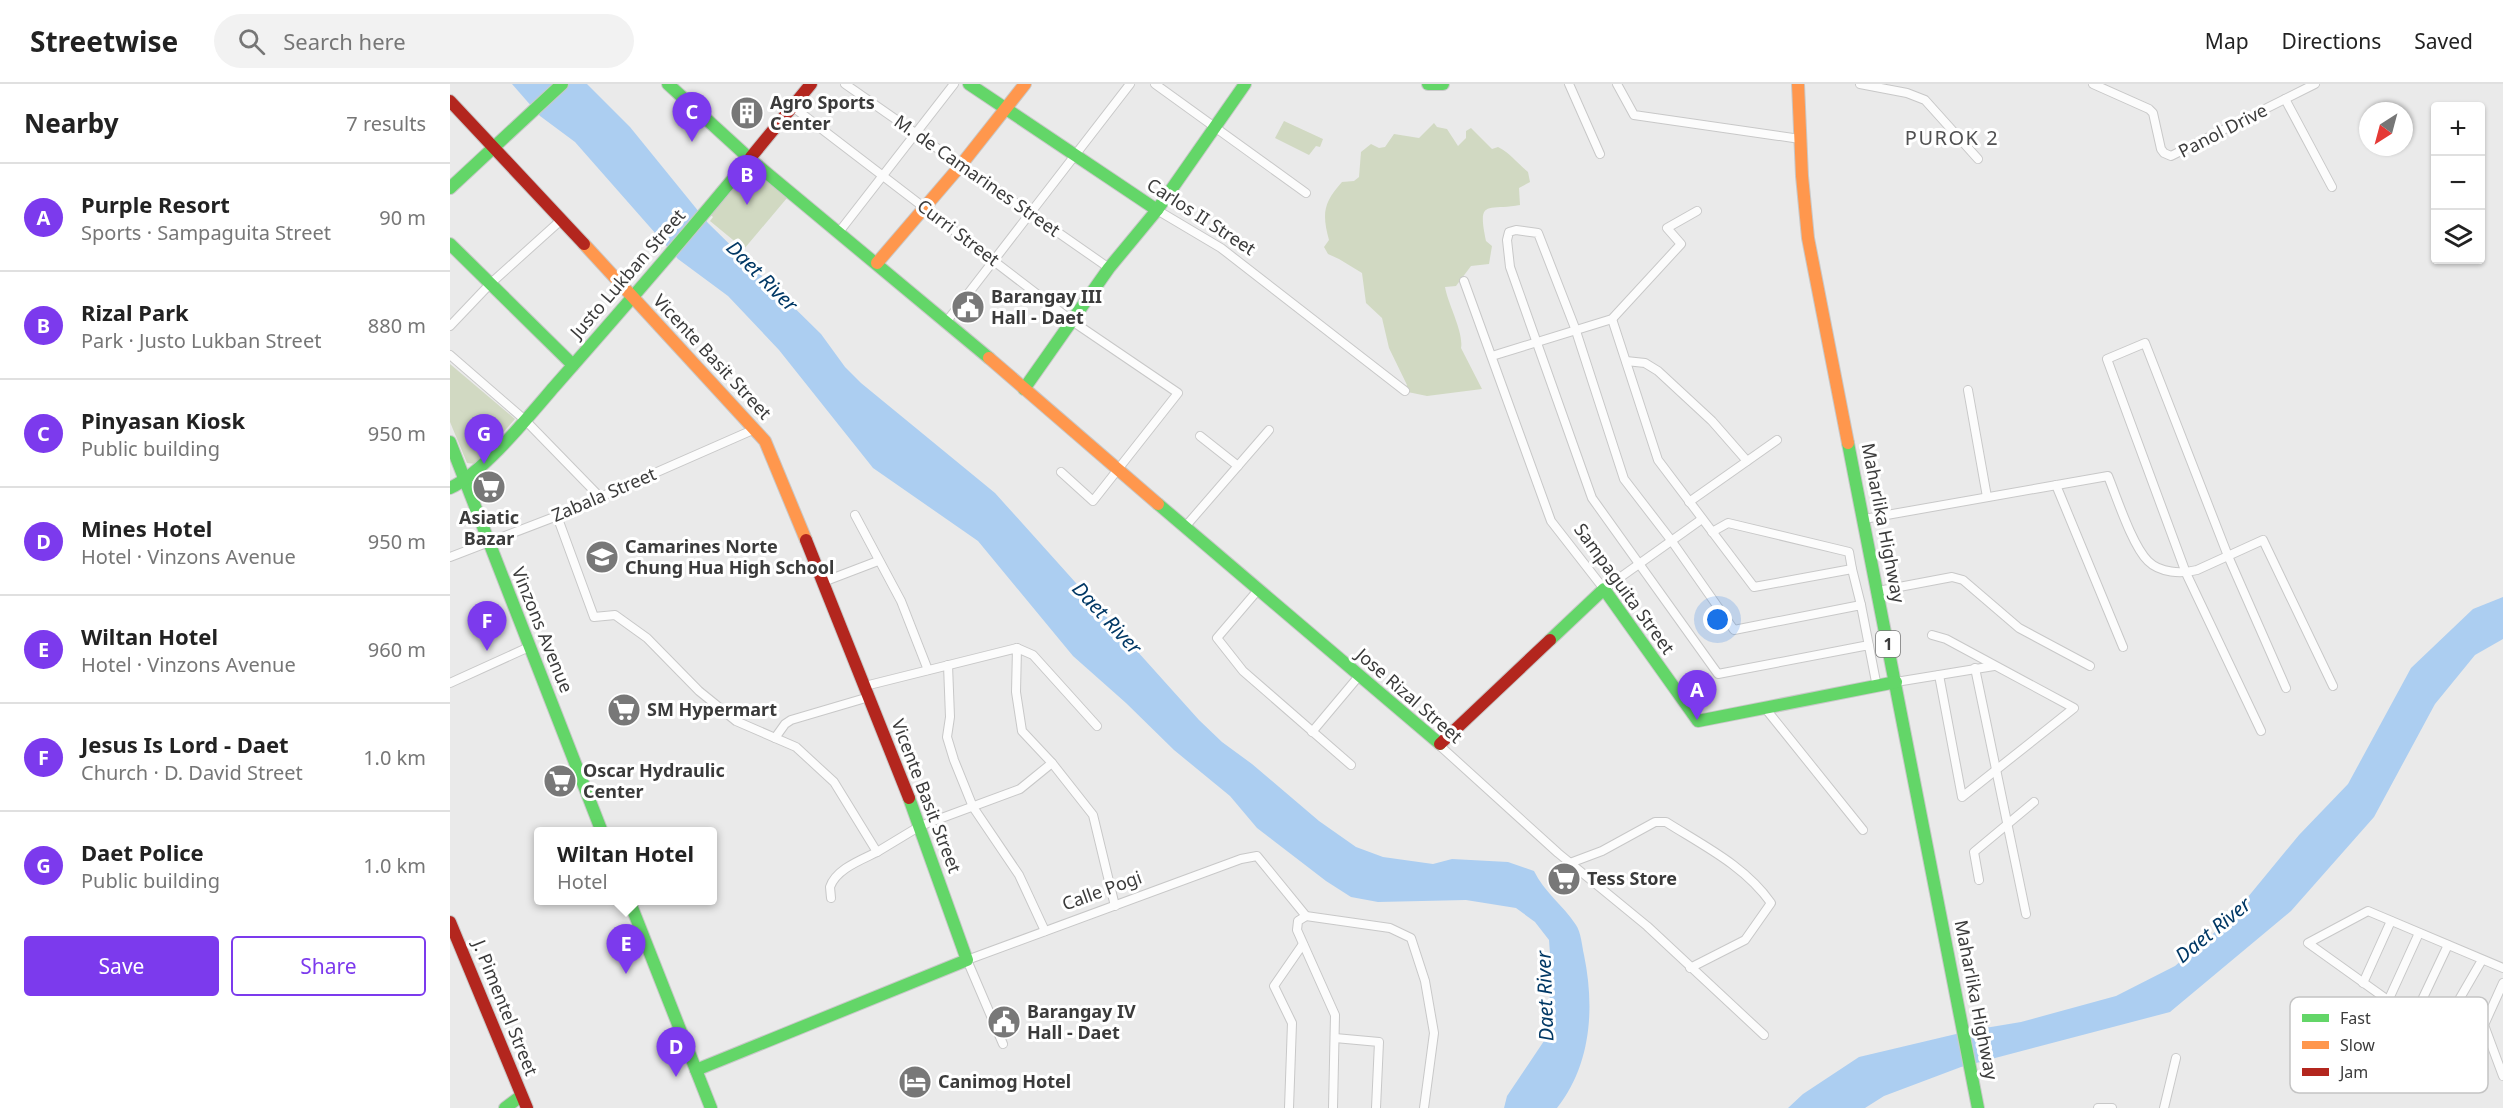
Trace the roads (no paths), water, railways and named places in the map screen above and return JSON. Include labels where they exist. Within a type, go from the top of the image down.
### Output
[{"type":"main road","points":[[450,188],[562,84]]},
{"type":"main road","name":"Jose Rizal Street","points":[[668,84],[750,159],[947,321],[1118,471],[1438,744]]},
{"type":"main road","name":"Justo Lukban Street","points":[[465,481],[525,420],[666,260],[811,84]]},
{"type":"main road","name":"Carlos II Street","points":[[969,84],[1157,210]]},
{"type":"main road","points":[[877,263],[961,165],[1025,84]]},
{"type":"main road","points":[[1024,389],[1109,268],[1157,210],[1245,84]]},
{"type":"main road","points":[[1428,84],[1443,84]]},
{"type":"main road","name":"Maharlika Highway","points":[[1798,84],[1808,238],[1978,1108]]},
{"type":"main road","name":"Vicente Basit Street","points":[[450,101],[765,441],[920,826],[967,960]]},
{"type":"main road","points":[[450,244],[573,365]]},
{"type":"main road","name":"Vinzons Avenue","points":[[450,442],[600,827]]},
{"type":"main road","points":[[450,488],[465,481]]},
{"type":"main road","points":[[1438,744],[1604,589]]},
{"type":"main road","name":"Sampaguita Street","points":[[1604,589],[1698,721],[1896,682]]},
{"type":"main road","points":[[632,905],[711,1108]]},
{"type":"main road","name":"J. Pimentel Street","points":[[450,922],[527,1108]]},
{"type":"main road","name":"Calle Pogi","points":[[696,1070],[967,960]]},
{"type":"main road","points":[[505,1108],[522,1096]]},
{"type":"street","name":"M. de Camarines Street","points":[[845,84],[1109,268]]},
{"type":"street","points":[[839,232],[954,84]]},
{"type":"street","points":[[947,321],[1130,84]]},
{"type":"street","points":[[1155,84],[1306,193]]},
{"type":"street","points":[[1569,84],[1600,154]]},
{"type":"street","points":[[1617,84],[1634,115],[1800,139]]},
{"type":"street","points":[[1860,84],[1907,93],[1925,100],[1978,159]]},
{"type":"street","name":"Panol Drive","points":[[2093,84],[2149,109],[2153,113],[2161,149],[2171,156],[2315,84]]},
{"type":"street","points":[[2285,99],[2332,187]]},
{"type":"street","name":"Curri Street","points":[[793,107],[1072,321],[1178,393],[1118,471]]},
{"type":"street","name":"Carlos II Street","points":[[1157,210],[1221,248],[1405,391]]},
{"type":"street","points":[[1492,356],[1575,328],[1612,319],[1681,244],[1667,228],[1697,211]]},
{"type":"street","points":[[450,326],[490,284],[560,221]]},
{"type":"street","points":[[1861,605],[1734,630],[1671,540],[1624,479],[1575,328],[1539,233],[1516,230],[1509,232],[1507,240],[1510,267],[1592,498],[1718,674],[1869,645]]},
{"type":"street","name":"Sampaguita Street","points":[[1464,281],[1551,521],[1604,589]]},
{"type":"street","points":[[1612,319],[1658,460],[1754,587],[1852,569]]},
{"type":"street","points":[[2261,731],[2186,573],[2108,359],[2145,343],[2228,556],[2286,688]]},
{"type":"street","points":[[450,355],[525,420],[600,497]]},
{"type":"street","points":[[1626,361],[1645,363],[1658,371],[1712,421],[1747,461]]},
{"type":"street","points":[[1968,390],[1987,497]]},
{"type":"street","name":"Zabala Street","points":[[450,557],[557,516],[756,429]]},
{"type":"street","points":[[1185,527],[1269,430]]},
{"type":"street","points":[[1200,436],[1238,466]]},
{"type":"street","points":[[1689,502],[1777,440]]},
{"type":"street","points":[[1060,472],[1093,501],[1118,471]]},
{"type":"street","points":[[1864,519],[2108,476],[2132,534],[2147,561],[2160,569],[2186,573],[2263,540],[2332,686]]},
{"type":"street","points":[[2056,485],[2123,647]]},
{"type":"street","points":[[855,515],[901,601],[928,670]]},
{"type":"street","points":[[557,516],[594,617],[615,615],[647,638],[699,691],[736,721],[796,747],[834,782],[877,852]]},
{"type":"street","points":[[1604,589],[1702,519]]},
{"type":"street","points":[[1712,532],[1728,523],[1849,552],[1877,687]]},
{"type":"street","points":[[823,582],[878,561]]},
{"type":"street","points":[[1878,591],[1952,578],[1963,580],[2019,628],[2090,666]]},
{"type":"street","points":[[1258,590],[1217,638],[1243,671],[1351,765]]},
{"type":"street","points":[[1932,635],[1946,639],[2074,708],[1962,797],[1939,675]]},
{"type":"street","points":[[450,683],[529,647]]},
{"type":"street","points":[[775,738],[785,724],[791,720],[867,691],[928,670],[1017,648],[1033,655],[1098,726]]},
{"type":"street","points":[[1017,648],[1016,692],[1022,731],[1052,763],[1093,816],[1114,906]]},
{"type":"street","points":[[948,665],[950,717],[947,737],[954,760],[973,807],[1018,875],[1045,931]]},
{"type":"street","points":[[1896,682],[1994,666]]},
{"type":"street","points":[[1975,668],[2026,914]]},
{"type":"street","points":[[1312,732],[1359,676]]},
{"type":"street","points":[[1765,708],[1863,830]]},
{"type":"street","name":"Jose Rizal Street","points":[[1438,744],[1570,863],[1647,926],[1764,1035]]},
{"type":"street","points":[[831,898],[830,887],[837,876],[920,826],[1020,789],[1052,763]]},
{"type":"street","points":[[1979,880],[1974,852],[2034,802]]},
{"type":"street","points":[[1570,863],[1602,851],[1655,822],[1666,822],[1740,868],[1760,887],[1771,903],[1745,940],[1690,968]]},
{"type":"street","name":"Calle Pogi","points":[[967,960],[1241,859],[1257,856],[1306,916]]},
{"type":"street","points":[[2383,997],[2308,943],[2367,911],[2503,968]]},
{"type":"street","points":[[1333,1108],[1335,1015],[1297,924],[1300,918],[1306,916],[1390,928],[1411,938],[1425,981],[1434,1033],[1424,1108]]},
{"type":"street","points":[[2363,982],[2391,921]]},
{"type":"street","points":[[2390,997],[2419,933]]},
{"type":"street","points":[[1289,1108],[1292,1023],[1274,986],[1304,944]]},
{"type":"street","points":[[2423,997],[2448,945]]},
{"type":"street","points":[[967,960],[1003,1044]]},
{"type":"street","points":[[2461,997],[2482,960]]},
{"type":"street","points":[[2488,1016],[2503,983]]},
{"type":"street","points":[[2488,1035],[2502,1069]]},
{"type":"street","points":[[1335,1038],[1379,1041],[1376,1108]]},
{"type":"street","points":[[2163,1108],[2176,1058]]},
{"type":"street","points":[[2098,1108],[2109,1106],[2112,1108]]},
{"type":"water","name":"Daet River","points":[[512,84],[587,84],[630,127],[708,223],[821,334],[845,367],[861,383],[995,493],[1199,720],[1222,742],[1252,764],[1319,821],[1356,847],[1383,857],[1433,864],[1452,859],[1508,862],[1534,871],[1578,928],[1589,995],[1587,1035],[1583,1055],[1577,1073],[1557,1108],[1504,1108],[1507,1096],[1548,1035],[1551,968],[1549,940],[1535,922],[1516,908],[1466,900],[1378,902],[1351,897],[1326,881],[1257,828],[1230,796],[1174,750],[1073,656],[978,541],[873,468],[779,350],[728,296],[678,259],[575,142],[540,116]]},
{"type":"water","points":[[2503,597],[2503,639],[2475,655],[2435,704],[2374,817],[2291,911],[2170,1012],[1961,1067],[1884,1096],[1865,1108],[1788,1108],[1803,1094],[1859,1057],[1973,1030],[2021,1022],[2116,996],[2175,966],[2229,920],[2299,835],[2348,784],[2411,668],[2473,609]]},
{"type":"place","name":"Agro Sports Center","points":[[747,113]]},
{"type":"place","name":"Pinyasan Kiosk","points":[[692,142]]},
{"type":"place","name":"Rizal Park","points":[[747,205]]},
{"type":"place","name":"Barangay III Hall - Daet","points":[[968,307]]},
{"type":"place","name":"Daet Police","points":[[484,464]]},
{"type":"place","name":"Asiatic Bazar","points":[[489,487]]},
{"type":"place","name":"Camarines Norte Chung Hua High School","points":[[602,557]]},
{"type":"place","name":"Jesus Is Lord - Daet","points":[[487,651]]},
{"type":"place","name":"SM Hypermart","points":[[624,710]]},
{"type":"place","name":"Purple Resort","points":[[1697,720]]},
{"type":"place","name":"Oscar Hydraulic Center","points":[[560,781]]},
{"type":"place","name":"Tess Store","points":[[1564,879]]},
{"type":"place","name":"Wiltan Hotel","points":[[626,974]]},
{"type":"place","name":"Barangay IV Hall - Daet","points":[[1004,1022]]},
{"type":"place","name":"Mines Hotel","points":[[676,1077]]},
{"type":"place","name":"Canimog Hotel","points":[[915,1082]]},
{"type":"district","name":"PUROK 2","points":[[1952,138]]}]
